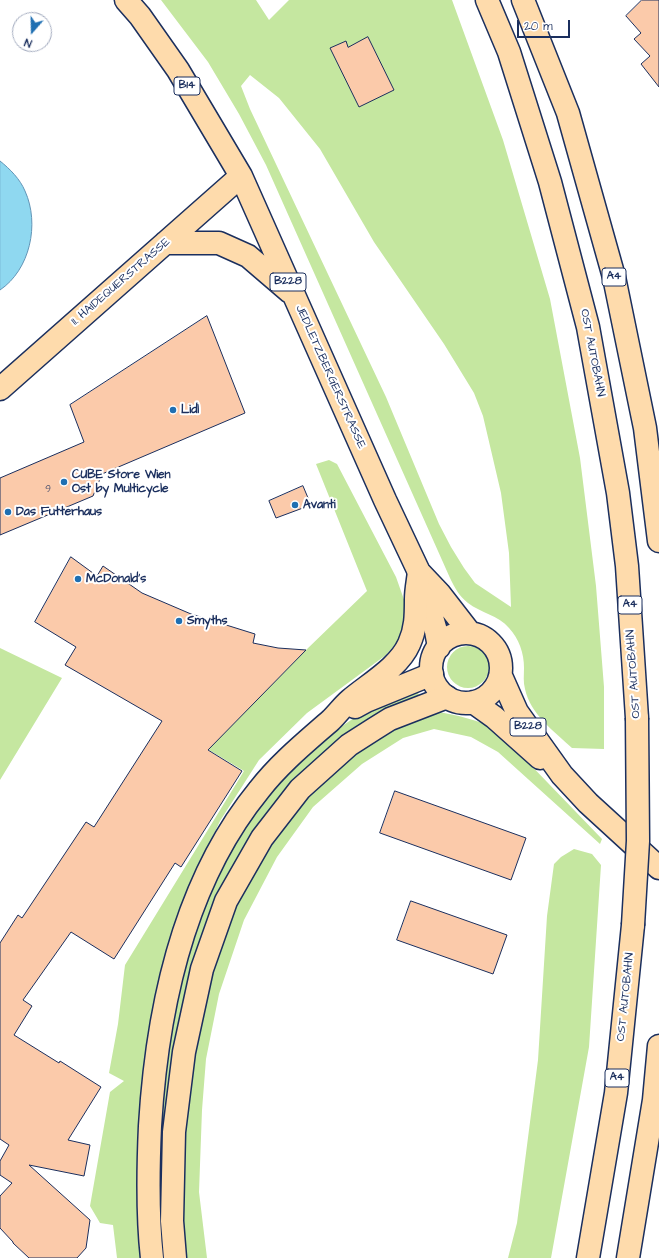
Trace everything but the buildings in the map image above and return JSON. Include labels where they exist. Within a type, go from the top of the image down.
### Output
[{"type":"main road","name":"JEDLETZBERGERSTRASSE","points":[[126,0],[140,16],[178,70],[241,176],[398,530],[419,572],[436,631],[439,647]]},
{"type":"main road","name":"OST AUTOBAHN","points":[[487,0],[509,52],[550,182],[588,327],[618,493],[627,566],[637,718],[638,841],[633,925],[616,1093],[588,1258]]},
{"type":"main road","name":"A4","points":[[523,0],[568,113],[614,277],[645,428],[659,540]]},
{"type":"main road","name":"11. HAIDEQUERSTRASSE","points":[[0,389],[241,176]]},
{"type":"main road","name":"B228","points":[[165,243],[219,243],[248,256],[295,296]]},
{"type":"main road","name":"JEDLETZBERGERSTRASSE","points":[[419,572],[439,593],[470,633]]},
{"type":"main road","points":[[152,1258],[148,1189],[149,1151],[157,1048],[172,976],[188,920],[214,861],[230,830],[244,809],[278,768],[333,718],[346,704],[393,666],[405,653],[415,628],[417,617],[416,598],[419,572]]},
{"type":"main road","points":[[461,633],[470,633],[481,636],[491,643],[498,653],[501,664],[500,676],[497,685],[491,693],[483,699],[464,703],[447,697],[440,691],[432,674],[431,664],[434,655],[445,640],[461,633]]},
{"type":"main road","points":[[333,718],[366,701],[432,674]]},
{"type":"main road","name":"B228","points":[[500,676],[517,712],[562,774],[588,803],[659,868]]},
{"type":"main road","points":[[175,1258],[172,1221],[174,1132],[184,1052],[202,969],[226,901],[262,838],[300,789],[349,745],[374,729],[390,719],[447,697]]},
{"type":"main road","name":"B228","points":[[473,702],[494,717],[536,755],[562,774]]},
{"type":"main road","points":[[628,1258],[654,1100],[659,1046]]},
{"type":"main road","points":[[575,1258],[593,1230]]},
{"type":"green space","points":[[161,0],[256,0],[269,20],[289,0],[452,0],[503,140],[550,299],[580,458],[596,586],[604,687],[604,749],[572,748],[544,722],[532,707],[525,689],[523,657],[516,637],[500,620],[478,609],[462,598],[450,578],[266,165],[239,114],[208,62]],"holes":[[[250,75],[279,98],[320,149],[374,242],[444,344],[474,393],[483,416],[501,493],[509,553],[511,607],[475,583],[451,547],[439,524],[386,397],[250,109],[241,86]]]},
{"type":"green space","points":[[329,460],[337,464],[396,577],[408,611],[404,634],[386,655],[307,713],[259,760],[220,821],[195,874],[171,937],[153,1005],[143,1083],[144,1258],[117,1258],[113,1225],[100,1223],[90,1206],[110,1092],[124,1081],[109,1073],[118,1024],[125,965],[244,771],[209,750],[213,744],[306,650],[367,591],[316,464]]},
{"type":"green space","points":[[464,646],[472,646],[480,649],[486,655],[489,667],[486,679],[480,685],[472,688],[464,688],[456,685],[450,679],[447,671],[447,663],[450,655],[456,649]]},
{"type":"green space","points":[[0,648],[62,678],[0,780]]},
{"type":"green space","points":[[416,688],[421,700],[344,738],[206,930],[166,1258],[160,1258],[158,1240],[160,1085],[182,962],[217,869],[271,787],[335,731],[367,709]]},
{"type":"green space","points":[[438,712],[467,718],[495,728],[602,839],[600,844],[498,752],[471,737],[434,729],[403,738],[362,764],[313,807],[277,857],[244,920],[219,994],[206,1059],[202,1110],[199,1192],[207,1258],[185,1258],[180,1173],[188,1086],[203,1002],[229,917],[262,849],[308,790],[369,738]]},
{"type":"green space","points":[[574,849],[592,854],[601,865],[589,1047],[551,1258],[508,1258],[517,1223],[538,1060],[547,916],[554,864],[561,857]]},
{"type":"water","points":[[0,161],[14,174],[25,191],[32,218],[32,232],[25,259],[19,271],[0,290]]},
{"type":"place","name":"Lidl","points":[[173,410]]},
{"type":"place","name":"CUBE Store Wien Ost by Multicycle","points":[[64,482]]},
{"type":"place","name":"Avanti","points":[[295,505]]},
{"type":"place","name":"Das Futterhaus","points":[[8,512]]},
{"type":"place","name":"McDonald's","points":[[78,579]]},
{"type":"place","name":"Smyths","points":[[179,621]]}]
